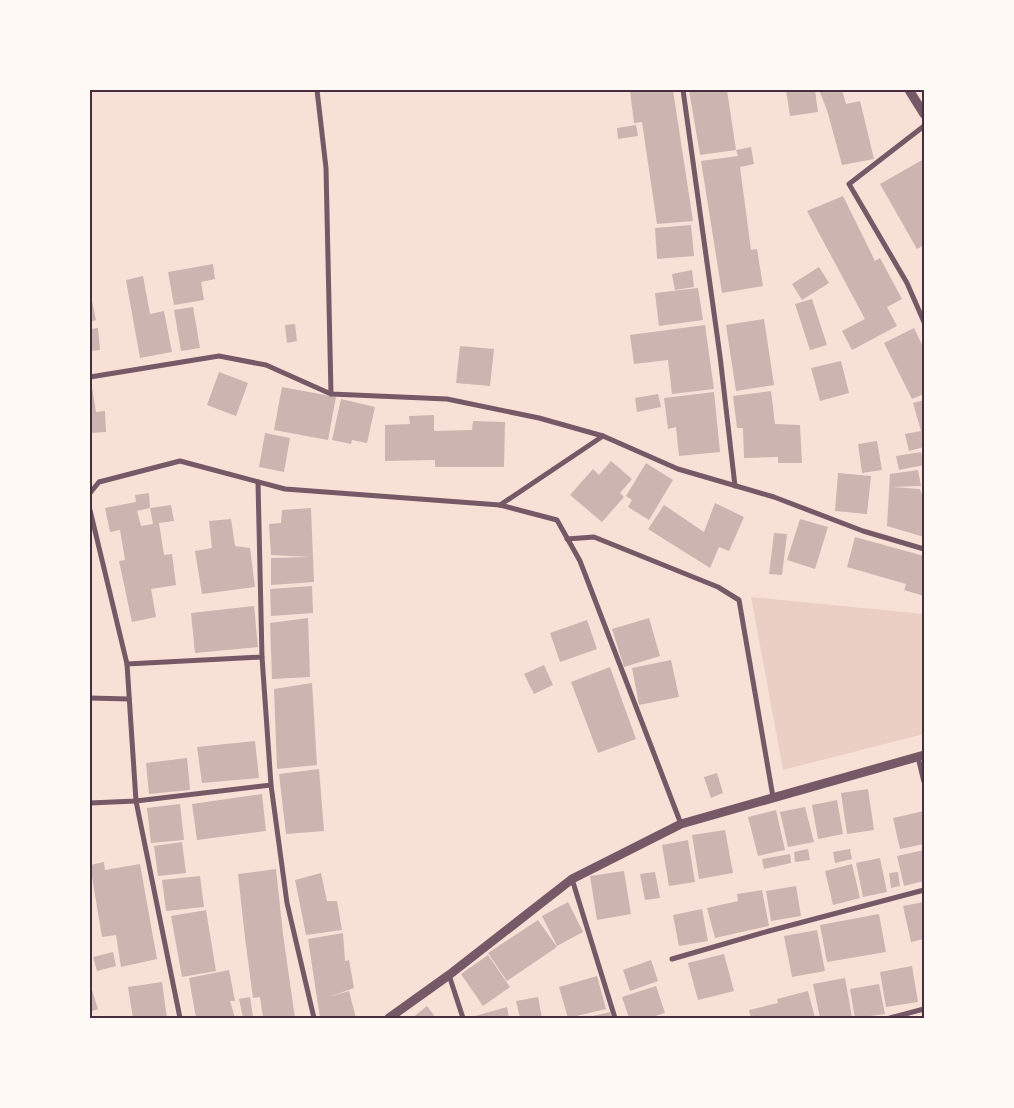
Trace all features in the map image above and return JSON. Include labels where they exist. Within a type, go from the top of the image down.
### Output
[{"type":"street","points":[[317,90],[326,168],[331,394]]},
{"type":"street","points":[[683,90],[720,356],[735,486]]},
{"type":"street","points":[[909,90],[924,114]]},
{"type":"street","points":[[924,126],[849,184],[907,283],[924,322]]},
{"type":"street","points":[[90,377],[219,356],[266,365],[331,394],[447,399],[539,418],[603,436],[678,469],[774,497],[863,532],[924,549]]},
{"type":"street","points":[[500,504],[603,436]]},
{"type":"street","points":[[90,493],[99,482],[180,461],[286,489],[500,504],[556,520],[580,561],[681,824]]},
{"type":"street","points":[[258,482],[262,657],[271,785],[286,903],[314,1018]]},
{"type":"street","points":[[90,510],[127,664],[136,801],[180,1018]]},
{"type":"street","points":[[567,540],[594,537],[718,587],[738,600],[773,797]]},
{"type":"street","points":[[127,664],[262,657]]},
{"type":"street","points":[[90,698],[129,699]]},
{"type":"street","points":[[389,1018],[449,975],[572,879],[681,824],[921,756],[924,782]]},
{"type":"street","points":[[90,804],[136,801],[271,785]]},
{"type":"street","points":[[572,879],[615,1018]]},
{"type":"street","points":[[672,959],[769,930],[924,890]]},
{"type":"street","points":[[449,975],[463,1018]]},
{"type":"street","points":[[890,1018],[924,1009]]},
{"type":"shaded area","points":[[751,597],[924,614],[924,734],[783,770]]},
{"type":"building","points":[[673,90],[693,221],[657,224],[642,122],[634,123],[630,91]]},
{"type":"building","points":[[689,90],[727,90],[736,150],[700,155]]},
{"type":"building","points":[[786,90],[815,90],[818,112],[790,116]]},
{"type":"building","points":[[819,90],[842,90],[846,104],[860,101],[874,159],[842,165],[827,110]]},
{"type":"building","points":[[636,125],[638,136],[618,139],[617,128]]},
{"type":"building","points":[[751,147],[754,164],[740,167],[751,250],[757,249],[763,286],[722,293],[701,161],[738,156],[736,150]]},
{"type":"building","points":[[924,159],[924,245],[917,249],[880,184]]},
{"type":"building","points":[[843,196],[875,261],[880,258],[902,299],[887,307],[897,326],[852,350],[842,331],[865,319],[807,211]]},
{"type":"building","points":[[691,225],[694,256],[657,259],[655,228]]},
{"type":"building","points":[[213,264],[215,279],[201,282],[204,300],[174,305],[168,272]]},
{"type":"building","points":[[819,267],[829,283],[802,300],[792,284]]},
{"type":"building","points":[[692,270],[694,287],[675,290],[672,274]]},
{"type":"building","points":[[143,276],[150,314],[164,311],[172,352],[140,358],[126,280]]},
{"type":"building","points":[[698,288],[703,320],[659,326],[655,293]]},
{"type":"building","points":[[90,291],[96,320],[90,322]]},
{"type":"building","points":[[812,299],[827,345],[810,350],[795,304]]},
{"type":"building","points":[[193,307],[200,348],[181,351],[174,310]]},
{"type":"building","points":[[764,319],[774,385],[736,391],[726,325]]},
{"type":"building","points":[[295,324],[297,341],[287,343],[285,325]]},
{"type":"building","points":[[705,325],[714,389],[672,394],[668,360],[634,364],[630,335]]},
{"type":"building","points":[[98,328],[100,350],[90,351],[90,329]]},
{"type":"building","points":[[914,328],[924,349],[924,394],[912,399],[884,343]]},
{"type":"building","points":[[460,346],[494,349],[490,386],[456,383]]},
{"type":"building","points":[[841,361],[849,393],[820,401],[811,368]]},
{"type":"building","points":[[219,372],[248,383],[236,416],[207,405]]},
{"type":"building","points":[[90,387],[92,387],[96,412],[105,411],[106,432],[90,433]]},
{"type":"building","points":[[282,387],[336,397],[328,440],[274,430]]},
{"type":"building","points":[[771,391],[775,424],[800,425],[802,463],[778,463],[778,457],[744,458],[743,428],[737,428],[733,396]]},
{"type":"building","points":[[714,392],[720,452],[679,456],[676,427],[668,429],[664,398]]},
{"type":"building","points":[[658,394],[661,407],[637,412],[635,398]]},
{"type":"building","points":[[341,399],[375,407],[367,443],[352,440],[351,444],[332,440]]},
{"type":"building","points":[[924,400],[924,447],[909,451],[905,434],[921,431],[913,403]]},
{"type":"building","points":[[434,415],[434,431],[472,430],[473,421],[505,422],[504,467],[435,467],[435,460],[385,461],[385,425],[410,424],[409,416]]},
{"type":"building","points":[[265,433],[290,438],[284,472],[259,467]]},
{"type":"building","points":[[877,441],[882,470],[862,473],[858,444]]},
{"type":"building","points":[[921,452],[924,465],[899,470],[896,456]]},
{"type":"building","points":[[611,461],[632,479],[620,493],[624,497],[602,522],[570,495],[593,469],[599,475]]},
{"type":"building","points":[[646,463],[673,480],[649,520],[628,507],[632,500],[626,496]]},
{"type":"building","points":[[918,470],[921,486],[892,487],[920,489],[924,500],[924,537],[887,526],[890,474]]},
{"type":"building","points":[[838,473],[871,476],[867,514],[835,511]]},
{"type":"building","points":[[149,493],[150,508],[171,505],[174,521],[159,523],[164,555],[172,554],[176,585],[151,589],[156,617],[132,622],[119,561],[125,560],[120,530],[110,532],[105,508],[136,502],[135,495]],"holes":[[[150,508],[153,524],[141,526],[137,511]]]},
{"type":"building","points":[[715,503],[744,517],[729,551],[719,547],[710,568],[648,529],[664,505],[704,532]]},
{"type":"building","points":[[311,508],[314,582],[271,585],[271,558],[310,557],[271,555],[269,524],[281,523],[282,510]]},
{"type":"building","points":[[231,519],[235,546],[250,548],[255,587],[202,594],[195,551],[212,548],[209,521]]},
{"type":"building","points":[[800,519],[828,527],[815,569],[787,560]]},
{"type":"building","points":[[774,533],[787,534],[782,575],[769,574]]},
{"type":"building","points":[[855,537],[924,556],[924,596],[904,590],[906,584],[847,567]]},
{"type":"building","points":[[312,586],[313,613],[271,616],[270,589]]},
{"type":"building","points":[[254,606],[258,647],[195,653],[191,613]]},
{"type":"building","points":[[308,618],[310,677],[272,679],[270,623]]},
{"type":"building","points":[[649,618],[660,656],[624,667],[612,629]]},
{"type":"building","points":[[587,620],[597,649],[560,662],[550,633]]},
{"type":"building","points":[[671,660],[679,697],[639,705],[632,668]]},
{"type":"building","points":[[544,665],[553,685],[534,694],[524,674]]},
{"type":"building","points":[[610,667],[636,739],[598,753],[571,682]]},
{"type":"building","points":[[312,683],[317,765],[277,769],[274,689]]},
{"type":"building","points":[[255,741],[259,778],[202,783],[197,747]]},
{"type":"building","points":[[187,758],[190,790],[149,794],[146,763]]},
{"type":"building","points":[[319,769],[324,831],[286,834],[279,774]]},
{"type":"building","points":[[717,773],[723,793],[711,798],[704,777]]},
{"type":"building","points":[[868,789],[874,830],[847,834],[841,793]]},
{"type":"building","points":[[262,794],[266,831],[197,840],[192,804]]},
{"type":"building","points":[[837,800],[843,834],[818,839],[812,805]]},
{"type":"building","points":[[180,804],[184,840],[151,843],[147,808]]},
{"type":"building","points":[[805,807],[814,842],[788,847],[780,812]]},
{"type":"building","points":[[776,810],[785,850],[758,856],[748,817]]},
{"type":"building","points":[[924,811],[924,844],[900,849],[893,818]]},
{"type":"building","points":[[725,830],[733,873],[699,879],[692,835]]},
{"type":"building","points":[[688,840],[695,882],[669,886],[662,845]]},
{"type":"building","points":[[182,842],[186,873],[158,876],[154,846]]},
{"type":"building","points":[[808,849],[810,860],[795,862],[794,852]]},
{"type":"building","points":[[850,849],[852,859],[835,863],[833,852]]},
{"type":"building","points":[[924,850],[924,881],[904,886],[897,856]]},
{"type":"building","points":[[790,854],[791,863],[764,869],[762,859]]},
{"type":"building","points":[[880,858],[887,892],[863,897],[856,863]]},
{"type":"building","points":[[104,862],[105,870],[140,864],[157,959],[121,967],[116,935],[102,937],[90,865]]},
{"type":"building","points":[[852,864],[860,898],[833,905],[825,871]]},
{"type":"building","points":[[276,869],[295,1018],[263,1018],[260,997],[253,998],[245,938],[238,874]]},
{"type":"building","points":[[624,871],[631,914],[597,920],[590,876]]},
{"type":"building","points":[[655,872],[660,898],[645,900],[640,874]]},
{"type":"building","points":[[898,872],[900,886],[891,888],[889,873]]},
{"type":"building","points":[[321,873],[327,901],[337,901],[342,930],[306,935],[295,880]]},
{"type":"building","points":[[200,876],[204,907],[166,911],[162,880]]},
{"type":"building","points":[[796,886],[801,916],[771,921],[766,891]]},
{"type":"building","points":[[762,890],[769,926],[715,938],[707,908],[738,901],[737,894]]},
{"type":"building","points":[[568,902],[583,932],[557,946],[542,916]]},
{"type":"building","points":[[924,902],[924,939],[911,942],[903,906]]},
{"type":"building","points":[[702,909],[708,941],[679,946],[673,915]]},
{"type":"building","points":[[206,910],[216,971],[182,977],[171,916]]},
{"type":"building","points":[[879,914],[886,952],[827,962],[820,925]]},
{"type":"building","points":[[538,920],[557,947],[507,981],[488,953]]},
{"type":"building","points":[[817,930],[825,971],[792,977],[784,936]]},
{"type":"building","points":[[343,933],[345,961],[349,960],[354,988],[329,997],[349,991],[356,1018],[320,1018],[308,939]]},
{"type":"building","points":[[113,952],[116,966],[97,971],[93,957]]},
{"type":"building","points":[[724,954],[734,991],[698,1000],[688,963]]},
{"type":"building","points":[[488,955],[510,987],[483,1006],[461,974]]},
{"type":"building","points":[[651,960],[658,981],[630,991],[623,970]]},
{"type":"building","points":[[912,966],[918,1002],[886,1007],[880,972]]},
{"type":"building","points":[[229,970],[235,1001],[230,1001],[235,1018],[196,1018],[189,978]]},
{"type":"building","points":[[597,976],[606,1009],[568,1018],[559,987]]},
{"type":"building","points":[[845,978],[852,1017],[820,1018],[813,984]]},
{"type":"building","points":[[162,982],[167,1018],[133,1018],[128,987]]},
{"type":"building","points":[[90,984],[98,1009],[90,1012]]},
{"type":"building","points":[[879,984],[885,1014],[855,1018],[850,989]]},
{"type":"building","points":[[656,986],[665,1013],[649,1018],[629,1018],[622,997]]},
{"type":"building","points":[[808,991],[815,1018],[751,1018],[749,1010],[778,1003],[777,999]]},
{"type":"building","points":[[250,997],[253,1017],[243,1018],[239,999]]},
{"type":"building","points":[[538,997],[542,1018],[520,1018],[516,1001]]},
{"type":"building","points":[[427,1006],[436,1018],[412,1018]]},
{"type":"building","points":[[507,1007],[509,1018],[476,1018],[475,1016]]},
{"type":"building","points":[[610,1012],[612,1018],[588,1018],[588,1017]]}]
